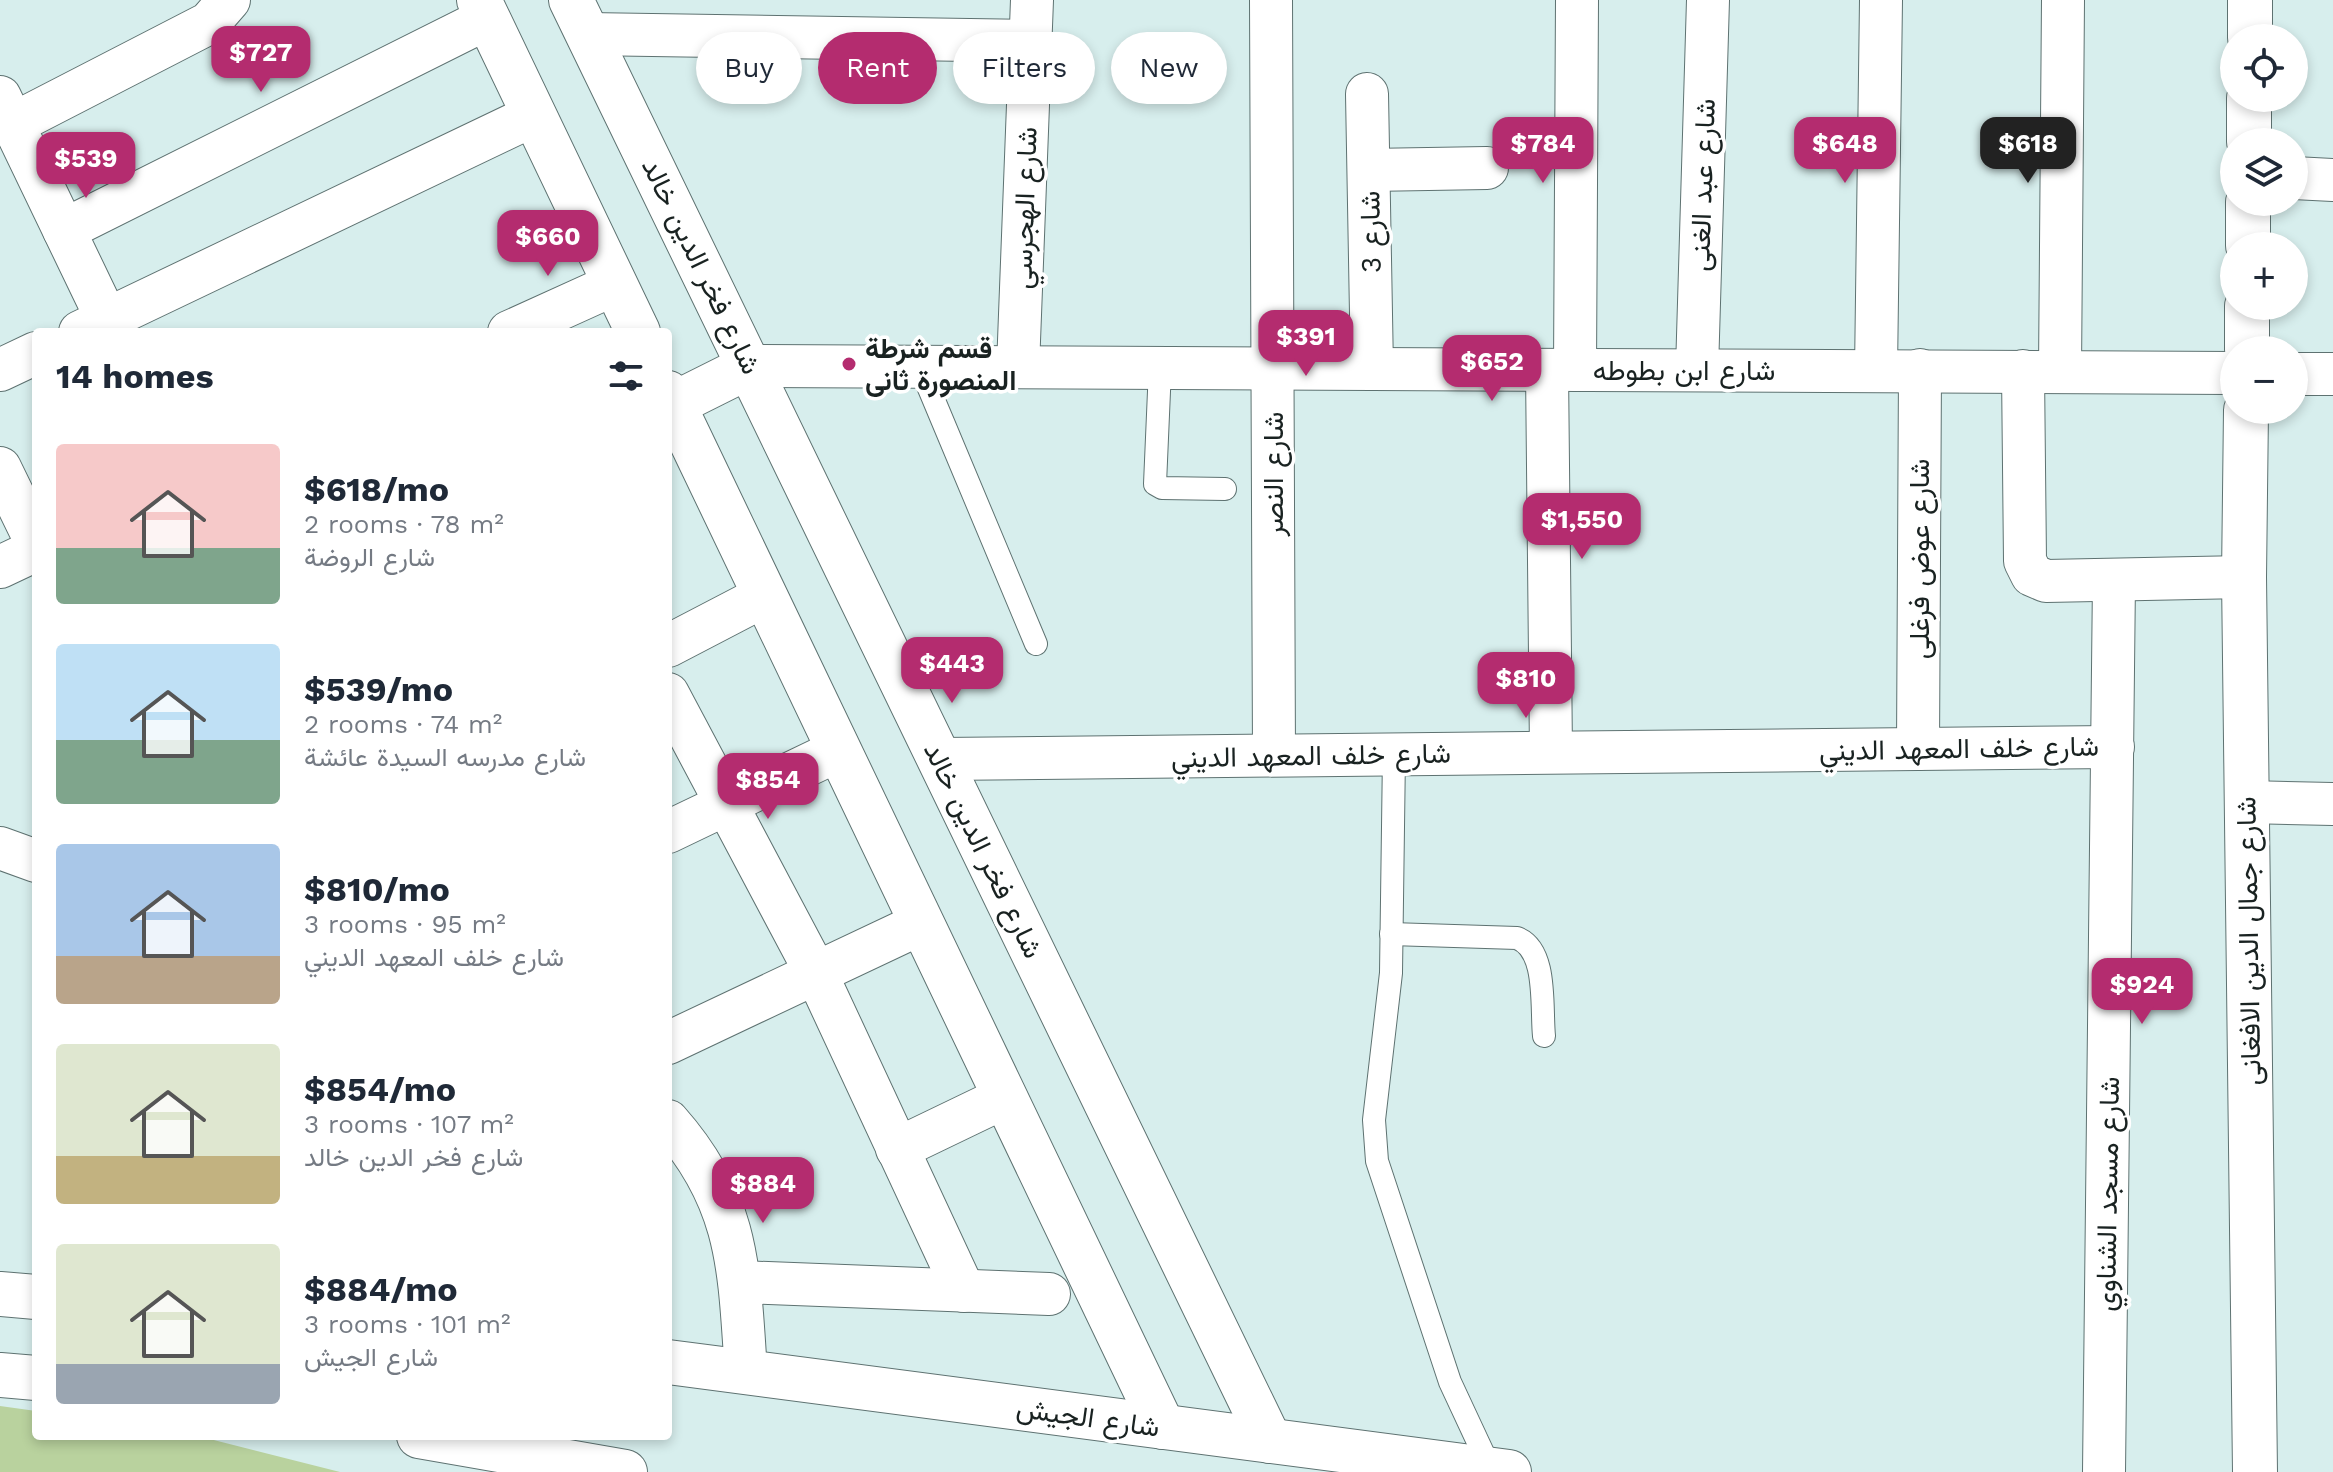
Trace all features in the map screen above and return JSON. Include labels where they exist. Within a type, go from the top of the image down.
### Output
[{"type":"main road","points":[[2250,0],[2250,24]]},
{"type":"main road","points":[[484,9],[636,328]]},
{"type":"main road","name":"شارع فخر الدين خالد","points":[[580,17],[1270,1441]]},
{"type":"main road","points":[[750,366],[675,423],[839,750],[1163,1427]]},
{"type":"main road","name":"شارع جمال الدين الافغانى","points":[[2246,424],[2244,577],[2255,1472]]},
{"type":"main road","points":[[0,1294],[32,1297]]},
{"type":"main road","name":"شارع الجيش","points":[[672,1363],[1500,1471]]},
{"type":"main road","points":[[0,1375],[32,1378]]},
{"type":"main road","points":[[448,1440],[625,1472]]},
{"type":"street","points":[[229,0],[209,23],[6,111],[16,172],[64,230],[100,328],[534,115]]},
{"type":"street","name":"شارع الهجرسي","points":[[1030,32],[1032,0]]},
{"type":"street","name":"شارع النصر","points":[[1271,0],[1274,755]]},
{"type":"street","points":[[1551,752],[1561,370],[1577,0]]},
{"type":"street","name":"شارع عبد الغنى","points":[[1697,370],[1708,0]]},
{"type":"street","points":[[1876,371],[1881,0]]},
{"type":"street","points":[[2063,0],[2042,371],[2027,568],[2038,580],[2046,581],[2244,577]]},
{"type":"street","points":[[64,230],[484,9]]},
{"type":"street","points":[[580,17],[953,37]]},
{"type":"street","name":"شارع 3","points":[[1367,94],[1372,369]]},
{"type":"street","name":"شارع الهجرسي","points":[[1018,367],[1028,104]]},
{"type":"street","points":[[1369,170],[1487,168]]},
{"type":"street","points":[[2308,179],[2333,180]]},
{"type":"street","points":[[518,328],[615,284]]},
{"type":"street","points":[[0,370],[32,355]]},
{"type":"street","name":"شارع ابن بطوطه","points":[[750,366],[2220,373]]},
{"type":"street","name":"شارع عوض فرغلى","points":[[1918,749],[1920,370]]},
{"type":"street","points":[[2308,374],[2333,374]]},
{"type":"street","points":[[0,468],[32,534]]},
{"type":"street","points":[[0,567],[32,552]]},
{"type":"street","name":"شارع مسجد الشناوي","points":[[2104,1472],[2114,580]]},
{"type":"street","points":[[672,644],[764,596]]},
{"type":"street","points":[[672,709],[816,973],[964,1291]]},
{"type":"street","name":"شارع خلف المعهد الديني","points":[[941,759],[2113,747]]},
{"type":"street","points":[[672,830],[839,750]]},
{"type":"street","points":[[2247,802],[2333,804]]},
{"type":"street","points":[[0,848],[32,860]]},
{"type":"street","points":[[672,1041],[922,923]]},
{"type":"street","points":[[897,1149],[1005,1097]]},
{"type":"street","points":[[672,1125],[693,1149],[720,1197],[736,1250],[746,1372]]},
{"type":"street","points":[[740,1282],[1049,1294]]},
{"type":"lane","points":[[920,367],[1036,644]]},
{"type":"lane","points":[[1160,368],[1155,484],[1162,488],[1225,489]]},
{"type":"lane","points":[[1394,754],[1389,1008],[1374,1120],[1377,1161],[1450,1382],[1500,1471]]},
{"type":"lane","points":[[1391,934],[1525,941],[1536,956],[1544,1036]]},
{"type":"green space","points":[[0,1406],[32,1410],[32,1440],[214,1440],[340,1472],[0,1472]]},
{"type":"place","name":"قسم شرطة المنصورة ثانى","points":[[849,364]]}]
